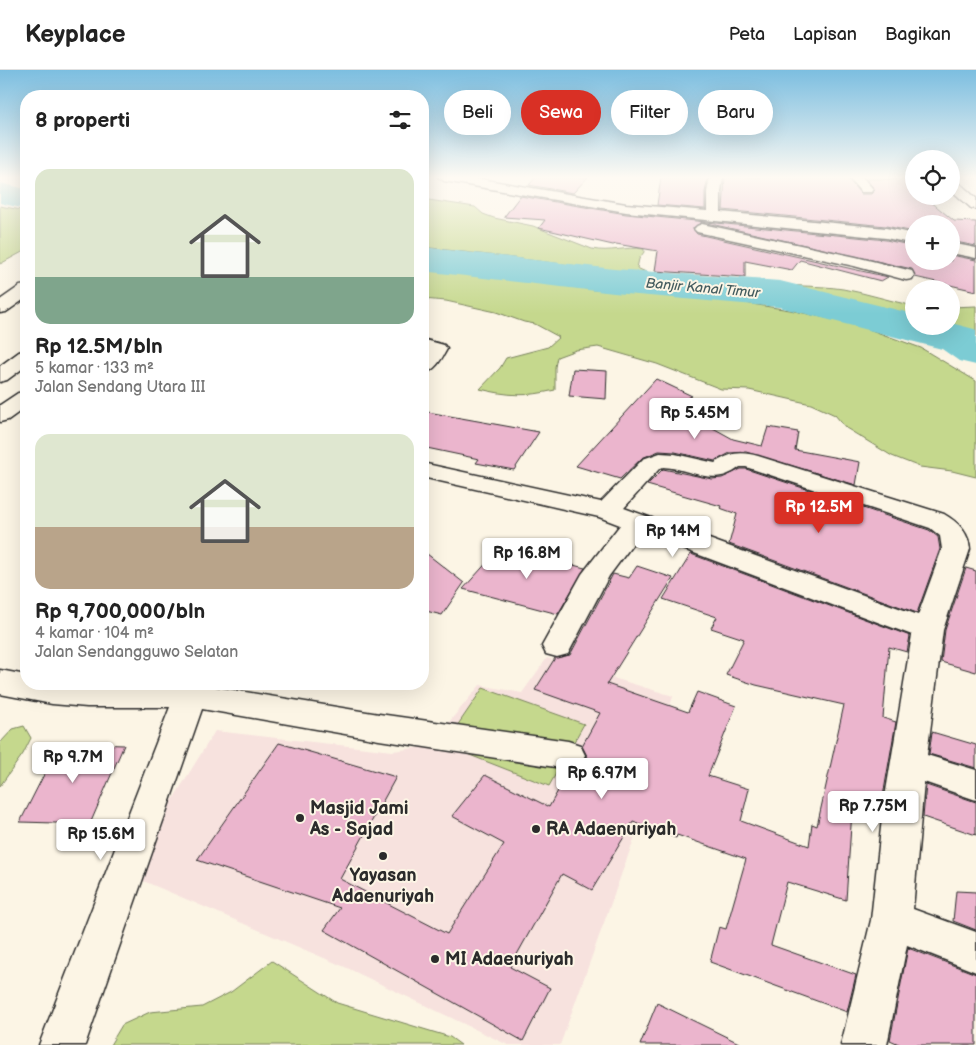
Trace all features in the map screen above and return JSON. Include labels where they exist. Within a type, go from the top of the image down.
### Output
[{"type":"street","points":[[679,222],[713,232],[906,275]]},
{"type":"street","points":[[780,222],[905,237]]},
{"type":"street","points":[[814,253],[835,228]]},
{"type":"street","points":[[960,250],[976,253]]},
{"type":"street","points":[[0,308],[20,294]]},
{"type":"street","points":[[429,347],[436,349],[429,361]]},
{"type":"street","points":[[0,377],[20,361]]},
{"type":"street","points":[[0,377],[20,381]]},
{"type":"street","points":[[0,415],[20,402]]},
{"type":"street","points":[[607,511],[655,461],[668,459],[717,471],[723,469],[732,461],[739,459],[750,460],[935,520],[950,530],[956,542],[956,549],[928,630],[902,808],[892,920],[864,1045]]},
{"type":"street","points":[[429,472],[607,511],[928,630]]},
{"type":"street","points":[[558,646],[596,574],[636,522]]},
{"type":"street","points":[[0,682],[20,686]]},
{"type":"street","points":[[42,690],[87,695],[196,690],[379,727],[568,755]]},
{"type":"street","points":[[62,1045],[196,690]]},
{"type":"street","points":[[908,763],[976,784]]},
{"type":"street","points":[[892,920],[976,952]]},
{"type":"shaded area","name":"Yayasan Adaenuriyah","points":[[547,658],[673,696],[634,839],[560,1045],[508,1045],[345,967],[127,874],[215,731],[393,751],[429,746],[480,685],[522,693]]},
{"type":"green space","points":[[0,222],[20,222],[20,253],[0,264]]},
{"type":"green space","points":[[429,222],[516,222],[533,226],[592,249],[644,249],[637,268],[646,272],[636,273],[429,248]]},
{"type":"green space","points":[[429,269],[595,290],[725,300],[790,310],[857,325],[921,348],[976,381],[976,477],[952,471],[920,467],[892,456],[846,428],[835,415],[811,404],[749,390],[721,389],[657,364],[598,347],[576,350],[557,357],[555,390],[518,395],[480,389],[500,368],[506,358],[548,347],[559,337],[535,324],[496,312],[446,301],[429,300]]},
{"type":"green space","points":[[766,283],[843,289],[905,304],[905,318],[840,300],[779,291],[759,285]]},
{"type":"green space","points":[[976,306],[976,336],[960,332],[960,307]]},
{"type":"green space","points":[[483,688],[584,724],[549,786],[444,745]]},
{"type":"green space","points":[[24,726],[31,738],[23,754],[0,786],[0,743],[13,729]]},
{"type":"green space","points":[[272,961],[337,1003],[450,1037],[461,1045],[110,1045],[122,1025],[150,1012],[202,1007],[231,992]]},
{"type":"building","points":[[543,222],[701,222],[693,228],[697,234],[888,277],[881,281],[800,260],[792,270],[745,261],[745,277],[655,271],[658,251],[613,245],[539,228]]},
{"type":"building","points":[[704,222],[711,222],[886,240],[905,244],[905,267]]},
{"type":"building","points":[[850,222],[905,222],[905,230],[886,226]]},
{"type":"building","points":[[960,222],[976,222],[976,246],[960,243]]},
{"type":"building","points":[[960,257],[976,260],[976,291],[960,287],[960,280],[928,280],[915,277],[912,270],[960,270]]},
{"type":"building","points":[[573,369],[607,371],[606,399],[569,396]]},
{"type":"building","points":[[656,379],[692,396],[664,409],[686,413],[733,439],[762,446],[768,427],[798,432],[795,450],[860,462],[856,485],[746,452],[730,453],[715,461],[675,452],[659,451],[642,458],[620,479],[576,466]]},
{"type":"building","points":[[429,412],[539,432],[514,470],[476,463],[479,459],[429,448]]},
{"type":"building","points":[[663,469],[712,479],[722,478],[741,469],[746,469],[929,530],[938,537],[940,549],[917,613],[729,544],[737,514],[720,508],[721,506],[647,485]]},
{"type":"building","points":[[501,547],[585,568],[558,614],[463,589]]},
{"type":"building","points":[[691,554],[910,636],[907,652],[889,647],[883,718],[896,722],[882,802],[876,800],[876,803],[853,796],[846,900],[787,882],[771,945],[856,975],[847,1012],[710,962],[719,927],[726,929],[746,859],[677,835],[676,838],[633,822],[592,890],[562,874],[510,967],[550,988],[523,1041],[324,930],[340,908],[197,860],[279,743],[396,777],[340,879],[447,934],[504,844],[452,816],[485,775],[549,807],[569,771],[582,766],[587,756],[582,746],[600,713],[535,690],[555,658],[570,655],[613,574],[629,578],[637,566],[673,578],[607,684],[688,712],[697,692],[736,706],[708,776],[749,789],[741,821],[809,846],[812,824],[817,826],[844,705],[756,685],[726,675],[744,639],[711,628],[717,617],[663,599]]},
{"type":"building","points":[[429,556],[464,583],[442,615],[429,612]]},
{"type":"building","points":[[966,568],[976,571],[976,672],[941,662],[945,630]]},
{"type":"building","points":[[932,732],[976,745],[976,768],[929,754]]},
{"type":"building","points":[[60,743],[124,745],[90,824],[20,822]]},
{"type":"building","points":[[926,785],[976,802],[976,835],[923,817]]},
{"type":"building","points":[[956,891],[976,892],[976,930],[953,921]]},
{"type":"building","points":[[908,948],[976,974],[976,1045],[901,1045],[890,1040]]},
{"type":"building","points":[[657,1003],[743,1045],[640,1045]]},
{"type":"waterway","name":"Banjir Kanal Timur","points":[[429,260],[614,281],[780,294],[958,339],[976,351]]},
{"type":"place","name":"Masjid Jami As - Sajad","points":[[300,818]]},
{"type":"place","name":"RA Adaenuriyah","points":[[536,829]]},
{"type":"place","name":"Yayasan Adaenuriyah","points":[[383,856]]},
{"type":"place","name":"MI Adaenuriyah","points":[[435,959]]}]
